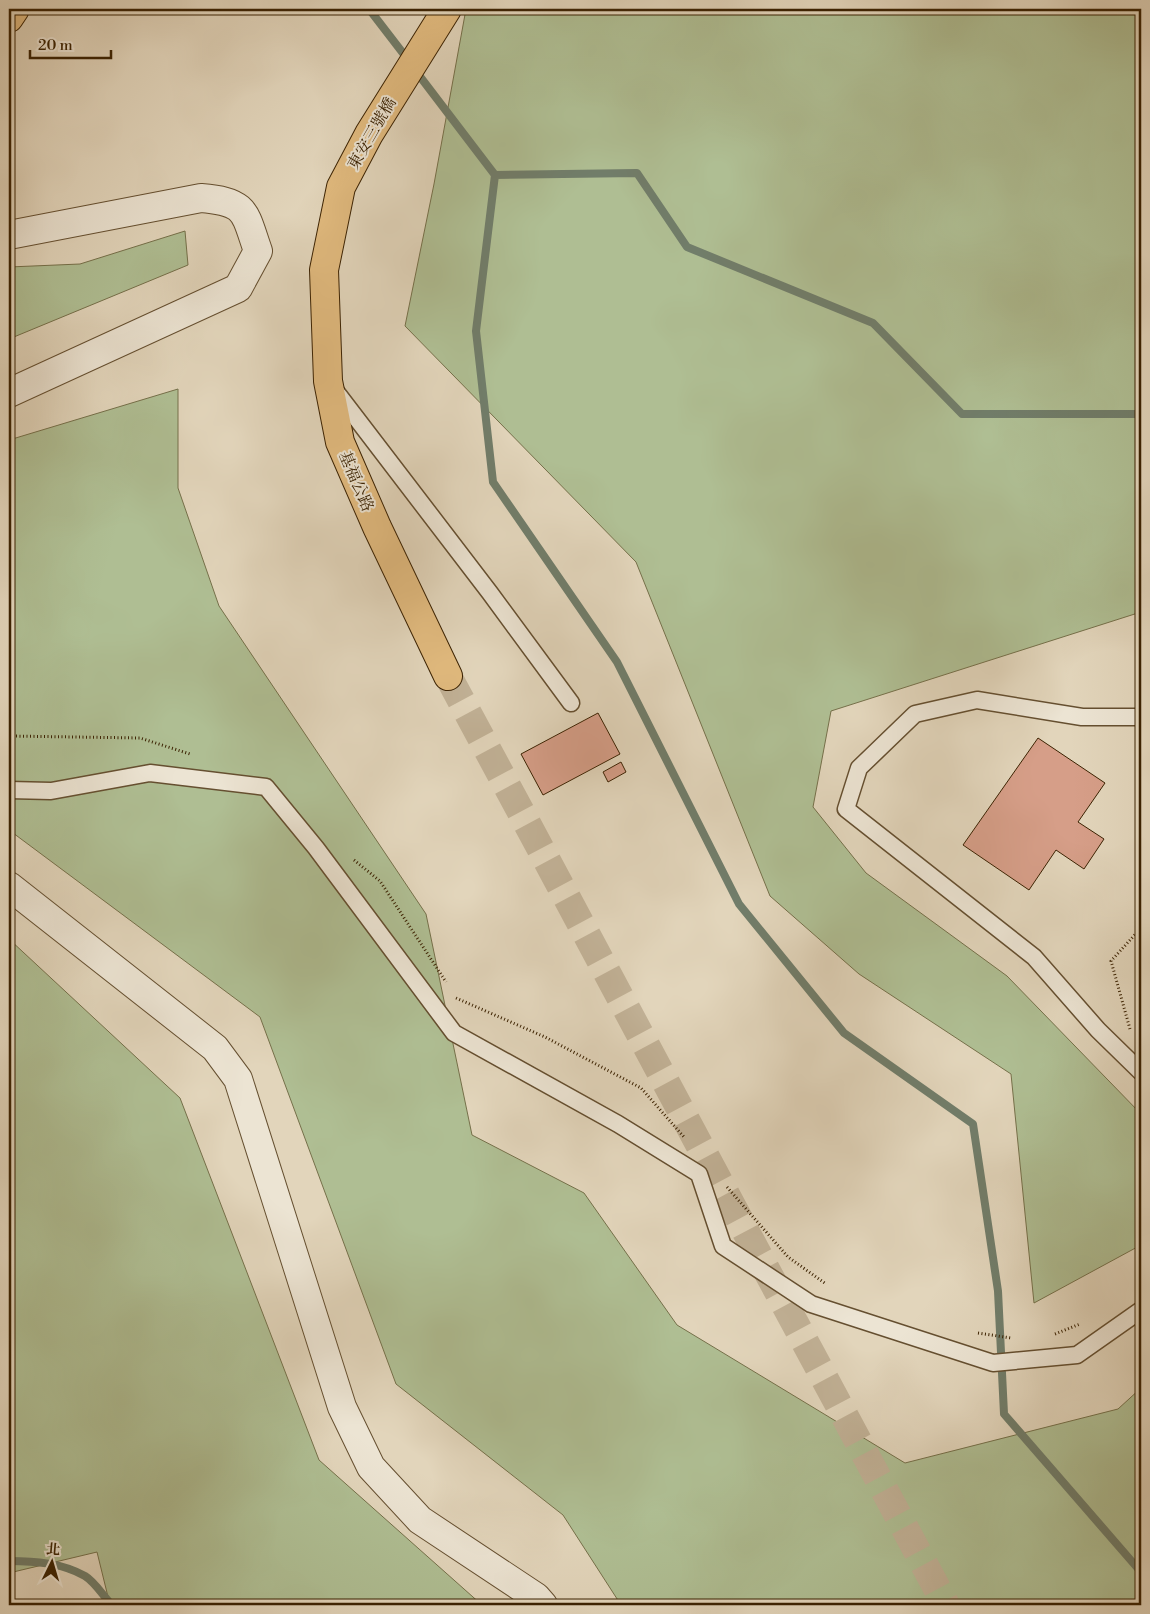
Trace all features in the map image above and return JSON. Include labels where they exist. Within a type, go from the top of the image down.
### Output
[{"type":"main road","points":[[9,18],[15,9]]},
{"type":"main road","name":"東安三號橋","points":[[324,270],[341,187],[368,134],[447,9]]},
{"type":"main road","name":"基福公路","points":[[324,270],[328,381],[340,442],[377,527],[448,676]]},
{"type":"street","points":[[9,235],[201,198],[228,200],[244,211],[258,251],[238,288],[9,393]]},
{"type":"street","points":[[9,886],[215,1048],[238,1079],[342,1407],[372,1467],[420,1520],[536,1597],[543,1605]]},
{"type":"lane","points":[[328,381],[490,593],[571,704]]},
{"type":"lane","points":[[1141,717],[1082,717],[977,700],[915,714],[859,768],[846,809],[1034,957],[1098,1030],[1141,1072]]},
{"type":"lane","points":[[9,790],[51,791],[150,773],[266,787],[316,848],[454,1033],[618,1124],[699,1174],[723,1246],[811,1304],[993,1363],[1077,1355],[1141,1310]]},
{"type":"path","points":[[9,736],[140,738],[194,756]]},
{"type":"path","points":[[350,856],[380,881],[446,983]]},
{"type":"path","points":[[1132,1039],[1111,961],[1141,928]]},
{"type":"path","points":[[452,991],[457,998],[546,1037],[640,1088],[685,1139]]},
{"type":"path","points":[[723,1183],[788,1257],[833,1290]]},
{"type":"path","points":[[1053,1335],[1088,1321]]},
{"type":"path","points":[[977,1333],[1016,1338]]},
{"type":"green space","points":[[466,9],[1141,9],[1141,612],[831,711],[813,807],[866,873],[1007,976],[1141,1114],[1141,1245],[1034,1303],[1011,1074],[859,974],[770,896],[636,562],[405,326],[434,184]]},
{"type":"green space","points":[[185,231],[188,265],[9,339],[9,267],[80,264]]},
{"type":"green space","points":[[178,389],[178,488],[219,606],[426,914],[472,1135],[584,1193],[677,1325],[905,1463],[1118,1409],[1141,1388],[1141,1605],[621,1605],[563,1515],[396,1384],[260,1017],[9,830],[9,440]]},
{"type":"green space","points":[[9,939],[180,1098],[319,1460],[482,1605],[110,1605],[97,1552],[9,1573]]},
{"type":"building","points":[[598,713],[620,754],[543,795],[521,754]]},
{"type":"building","points":[[1038,738],[1105,783],[1078,822],[1104,839],[1084,869],[1056,850],[1029,890],[963,845]]},
{"type":"building","points":[[621,762],[626,772],[608,782],[603,772]]},
{"type":"waterway","points":[[369,9],[409,61]]},
{"type":"waterway","points":[[415,70],[495,175],[637,173],[687,247],[873,323],[962,414],[1141,414]]},
{"type":"waterway","points":[[495,175],[476,331],[493,482],[617,662],[739,904],[844,1033],[973,1124],[998,1291],[1004,1414],[1141,1572]]},
{"type":"waterway","points":[[9,1561],[48,1564],[67,1568],[85,1576],[112,1605]]},
{"type":"tunnel","points":[[448,676],[946,1605]]}]
